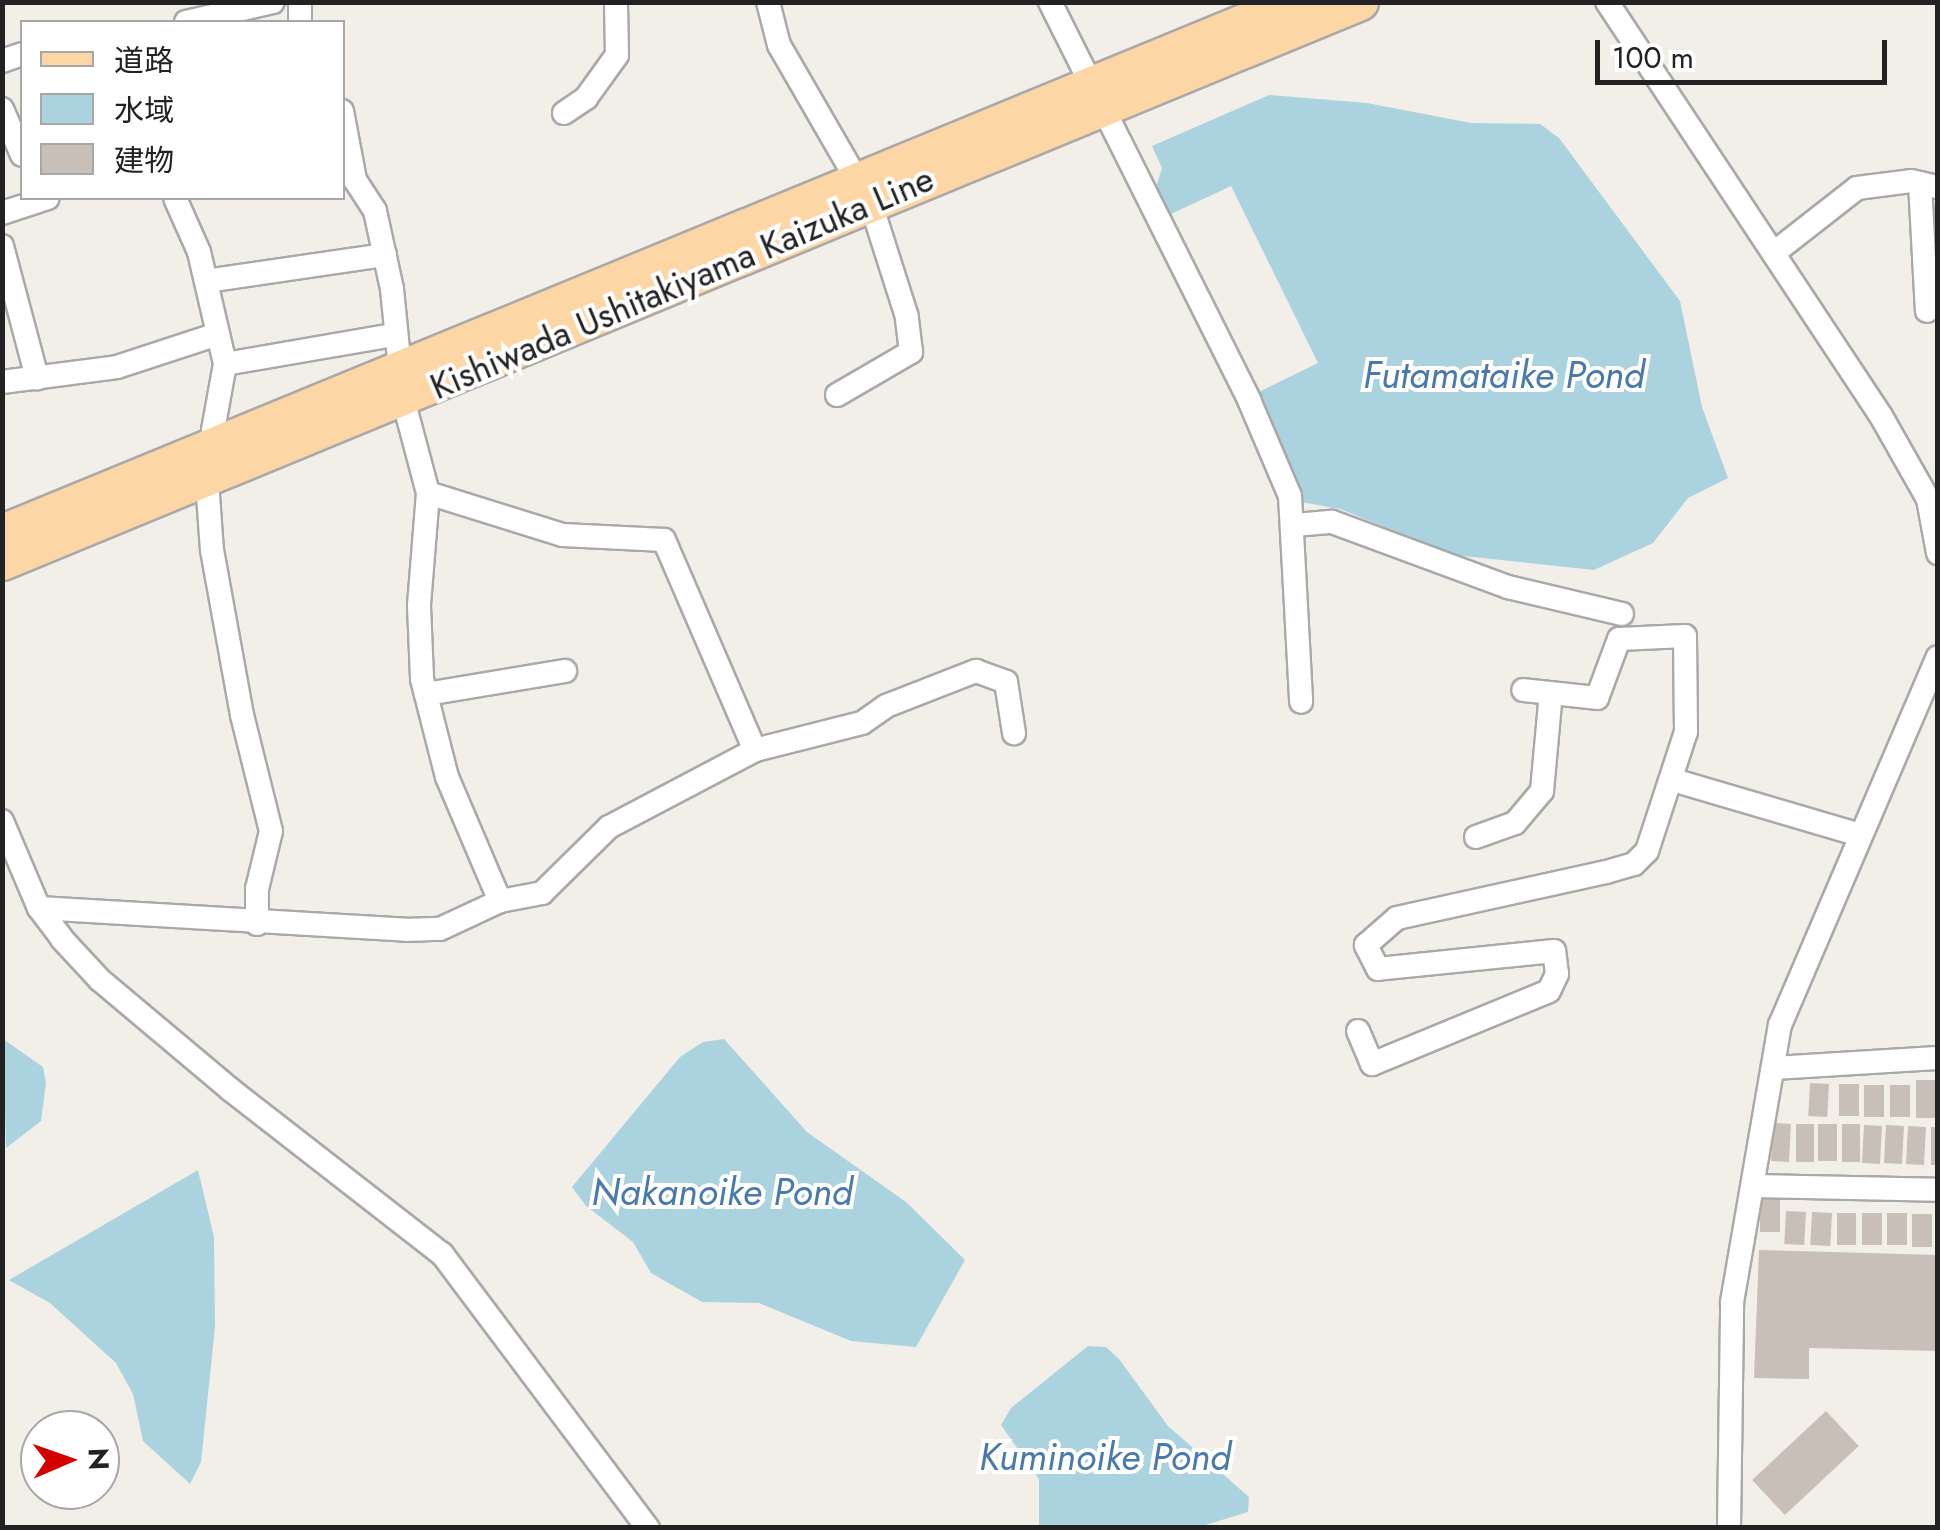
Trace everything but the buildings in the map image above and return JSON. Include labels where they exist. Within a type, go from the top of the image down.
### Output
[{"type":"main road","name":"Kishiwada Ushitakiyama Kaizuka Line","points":[[2,532],[217,447],[398,368],[865,193],[1096,96],[1291,2]]},
{"type":"main road","name":"Kishiwada Ushitakiyama Kaizuka Line","points":[[1096,96],[1360,2]]},
{"type":"main road","name":"Kishiwada Ushitakiyama Kaizuka Line","points":[[2,562],[206,481],[398,368]]},
{"type":"street","points":[[195,20],[273,2]]},
{"type":"street","points":[[564,113],[586,98],[617,54],[616,2]]},
{"type":"street","points":[[768,2],[779,45],[865,193],[907,318],[910,352],[838,395]]},
{"type":"street","points":[[1050,2],[1249,400],[1290,496],[1302,702]]},
{"type":"street","points":[[1607,2],[1774,252],[1928,499],[1938,553]]},
{"type":"street","points":[[2,109],[20,150]]},
{"type":"street","points":[[345,127],[355,180],[375,212],[385,255],[398,368],[428,492],[419,606],[426,694],[447,777],[500,901]]},
{"type":"street","points":[[1774,252],[1858,188],[1929,185],[1926,311]]},
{"type":"street","points":[[2,213],[38,200]]},
{"type":"street","points":[[176,200],[206,282],[225,364],[212,430],[217,447]]},
{"type":"street","points":[[2,246],[37,378]]},
{"type":"street","points":[[206,282],[385,255]]},
{"type":"street","points":[[2,382],[118,367],[218,334]]},
{"type":"street","points":[[225,364],[398,368]]},
{"type":"street","points":[[206,481],[212,550],[242,715],[271,831],[257,889],[257,924]]},
{"type":"street","points":[[428,492],[563,535],[664,540],[755,750]]},
{"type":"street","points":[[1294,525],[1332,522],[1508,587],[1622,614]]},
{"type":"street","points":[[1358,1032],[1372,1064],[1550,991],[1559,964],[1554,951],[1378,970],[1366,945],[1397,918],[1446,902],[1634,864],[1646,851],[1674,780],[1690,700],[1685,636],[1619,640],[1597,698],[1523,690]]},
{"type":"street","points":[[1729,1528],[1731,1318],[1780,1025],[1938,657]]},
{"type":"street","points":[[426,694],[566,671]]},
{"type":"street","points":[[39,908],[139,910],[257,924],[440,929],[500,901],[542,892],[609,827],[755,750],[862,724],[886,706],[976,671],[1006,682],[1014,734]]},
{"type":"street","points":[[1476,837],[1514,824],[1542,791],[1552,693]]},
{"type":"street","points":[[1674,780],[1860,835]]},
{"type":"street","points":[[2,821],[39,908],[114,992],[442,1254],[648,1528]]},
{"type":"street","points":[[1773,1068],[1938,1058]]},
{"type":"street","points":[[1753,1186],[1938,1190]]},
{"type":"water","name":"Futamataike Pond","points":[[1269,95],[1367,103],[1471,123],[1540,124],[1559,138],[1680,301],[1702,407],[1728,478],[1688,498],[1653,543],[1594,570],[1455,555],[1340,509],[1301,502],[1257,393],[1318,363],[1231,186],[1169,215],[1156,187],[1162,168],[1152,146]]},
{"type":"water","points":[[3,1039],[43,1067],[46,1083],[41,1121],[6,1148]]},
{"type":"water","name":"Nakanoike Pond","points":[[724,1039],[807,1132],[906,1202],[965,1260],[916,1347],[851,1341],[759,1303],[702,1302],[651,1273],[633,1242],[586,1206],[572,1187],[680,1057],[703,1042]]},
{"type":"water","points":[[198,1170],[214,1237],[215,1327],[201,1462],[190,1484],[143,1441],[133,1394],[116,1363],[50,1303],[9,1280]]},
{"type":"water","name":"Kuminoike Pond","points":[[1088,1346],[1106,1347],[1119,1359],[1168,1426],[1249,1497],[1248,1512],[1199,1527],[1039,1527],[1039,1479],[1001,1425],[1011,1408]]}]
